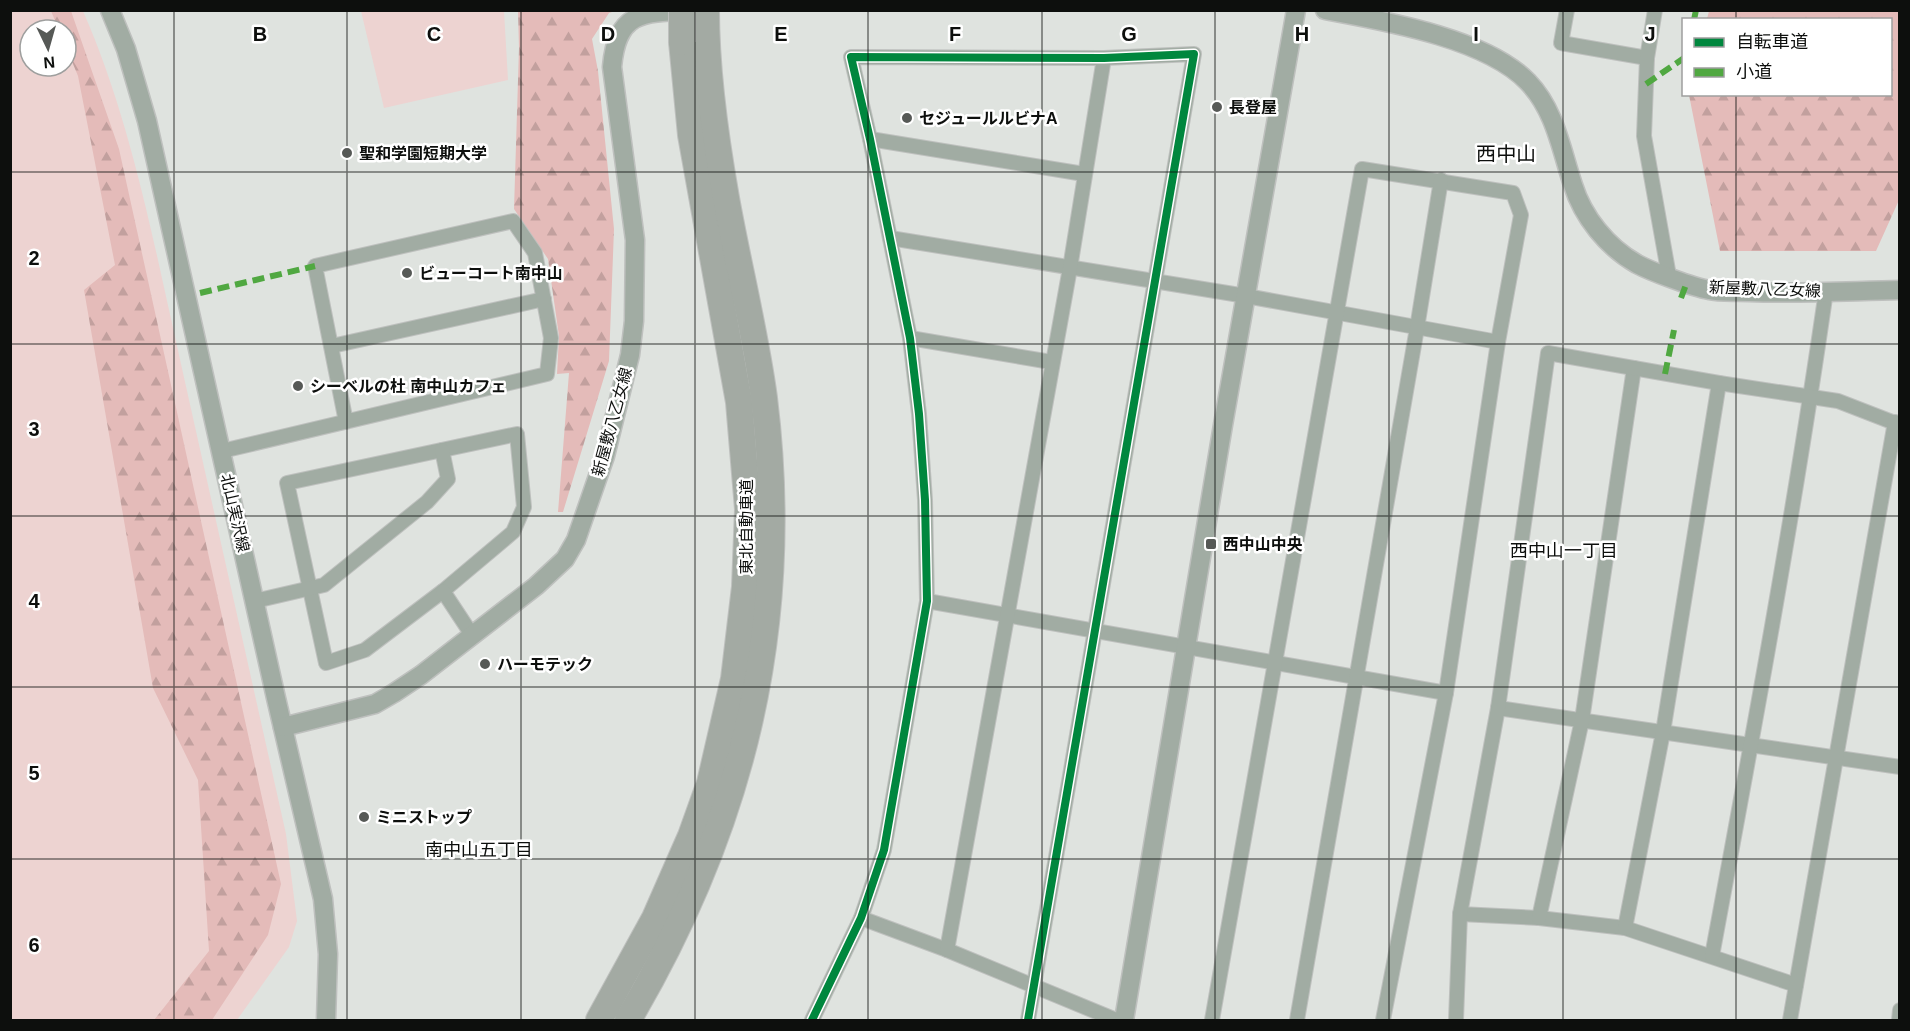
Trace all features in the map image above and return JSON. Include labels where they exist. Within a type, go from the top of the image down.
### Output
[{"type":"highway","name":"東北自動車道","points":[[628,1020],[651,982],[679,927],[718,834],[748,730],[759,681],[770,584],[772,510],[770,456],[764,398],[715,131],[694,41],[682,10]]},
{"type":"highway","name":"東北自動車道","points":[[599,1020],[656,918],[691,836],[710,783],[734,679],[743,609],[748,548],[748,509],[739,402],[691,135],[694,41],[706,10]]},
{"type":"street","name":"北山実沢線","points":[[110,10],[126,49],[147,121],[323,899],[328,954],[327,1020]]},
{"type":"street","name":"新屋敷八乙女線","points":[[283,727],[375,704],[421,675],[554,571],[565,559],[576,540],[583,525],[604,456],[630,355],[634,321],[634,240],[612,67],[613,50],[622,29],[633,18],[647,13],[698,10]]},
{"type":"street","points":[[1124,1020],[1296,10]]},
{"type":"street","name":"新屋敷八乙女線","points":[[1326,10],[1450,39],[1506,65],[1527,82],[1552,119],[1573,187],[1583,209],[1600,234],[1638,265],[1710,290],[1775,293],[1899,290]]},
{"type":"street","points":[[1567,10],[1561,43],[1647,58]]},
{"type":"street","points":[[1655,10],[1647,58],[1644,136],[1669,276]]},
{"type":"street","points":[[812,1020],[861,918],[884,850],[927,601],[925,500],[919,414],[910,338],[851,57],[1104,58],[1194,54],[1028,1020]]},
{"type":"street","points":[[947,950],[1008,616],[1051,362],[1070,268],[1104,58]]},
{"type":"street","points":[[870,139],[1084,174]]},
{"type":"street","points":[[1212,1020],[1362,169],[1513,193],[1521,215],[1498,342],[1446,693],[1383,1020]]},
{"type":"street","points":[[1297,1020],[1441,180]]},
{"type":"street","points":[[222,451],[346,422],[547,374],[550,338],[535,253],[513,221],[315,266],[346,422]]},
{"type":"street","points":[[890,238],[1246,296],[1498,342]]},
{"type":"street","points":[[1712,956],[1751,744],[1826,291]]},
{"type":"street","points":[[332,346],[544,299]]},
{"type":"street","points":[[910,338],[1051,362]]},
{"type":"street","points":[[1456,1020],[1460,914],[1498,708],[1548,353],[1838,401],[1897,424],[1835,759],[1790,1020]]},
{"type":"street","points":[[1539,918],[1582,720],[1634,368]]},
{"type":"street","points":[[1625,928],[1663,732],[1719,383]]},
{"type":"street","points":[[517,434],[524,507],[513,532],[443,591],[365,650],[326,663],[287,483],[442,450],[517,434]]},
{"type":"street","points":[[255,601],[324,585],[427,502],[448,479],[442,450]]},
{"type":"street","points":[[443,591],[472,635]]},
{"type":"street","points":[[927,601],[1446,693]]},
{"type":"street","points":[[1498,708],[1899,767]]},
{"type":"street","points":[[1460,914],[1539,918],[1625,928],[1796,985]]},
{"type":"street","points":[[861,918],[947,950],[1034,988],[1116,1020]]},
{"type":"street","points":[[1899,1010],[1899,1020]]},
{"type":"shaded area","points":[[10,11],[83,11],[115,97],[151,230],[286,834],[297,921],[289,947],[237,1020],[11,1020]]},
{"type":"shaded area","points":[[361,11],[504,11],[508,80],[384,108]]},
{"type":"green space","points":[[51,11],[71,11],[73,18],[54,18]]},
{"type":"green space","points":[[518,11],[615,11],[609,13],[592,39],[598,71],[614,229],[609,361],[563,512],[558,512],[569,373],[557,374],[559,336],[548,259],[514,209]]},
{"type":"green space","points":[[1709,11],[1899,11],[1899,200],[1876,251],[1720,251],[1689,96],[1892,96],[1892,18],[1707,18]]},
{"type":"green space","points":[[78,31],[119,149],[281,884],[268,935],[212,1020],[154,1020],[209,951],[198,780],[153,688],[84,290],[115,265],[78,76]]},
{"type":"marked path","points":[[1694,18],[1696,10]]},
{"type":"marked path","points":[[1646,84],[1682,59]]},
{"type":"marked path","points":[[200,293],[315,266]]},
{"type":"marked path","points":[[1681,298],[1687,282]]},
{"type":"marked path","points":[[1665,374],[1674,330]]},
{"type":"cycle path","points":[[812,1020],[861,918],[884,850],[927,601],[925,500],[919,414],[910,338],[851,57],[1104,58],[1194,54],[1028,1020]]},
{"type":"place","name":"長登屋","points":[[1217,107]]},
{"type":"place","name":"セジュールルビナA","points":[[907,118]]},
{"type":"place","name":"聖和学園短期大学","points":[[347,153]]},
{"type":"place","name":"ビューコート南中山","points":[[407,273]]},
{"type":"place","name":"シーベルの杜 南中山カフェ","points":[[298,386]]},
{"type":"place","name":"西中山中央","points":[[1211,544]]},
{"type":"place","name":"ハーモテック","points":[[485,664]]},
{"type":"place","name":"ミニストップ","points":[[364,817]]},
{"type":"district","name":"西中山","points":[[1506,154]]},
{"type":"district","name":"西中山一丁目","points":[[1564,551]]},
{"type":"district","name":"南中山五丁目","points":[[479,850]]}]
